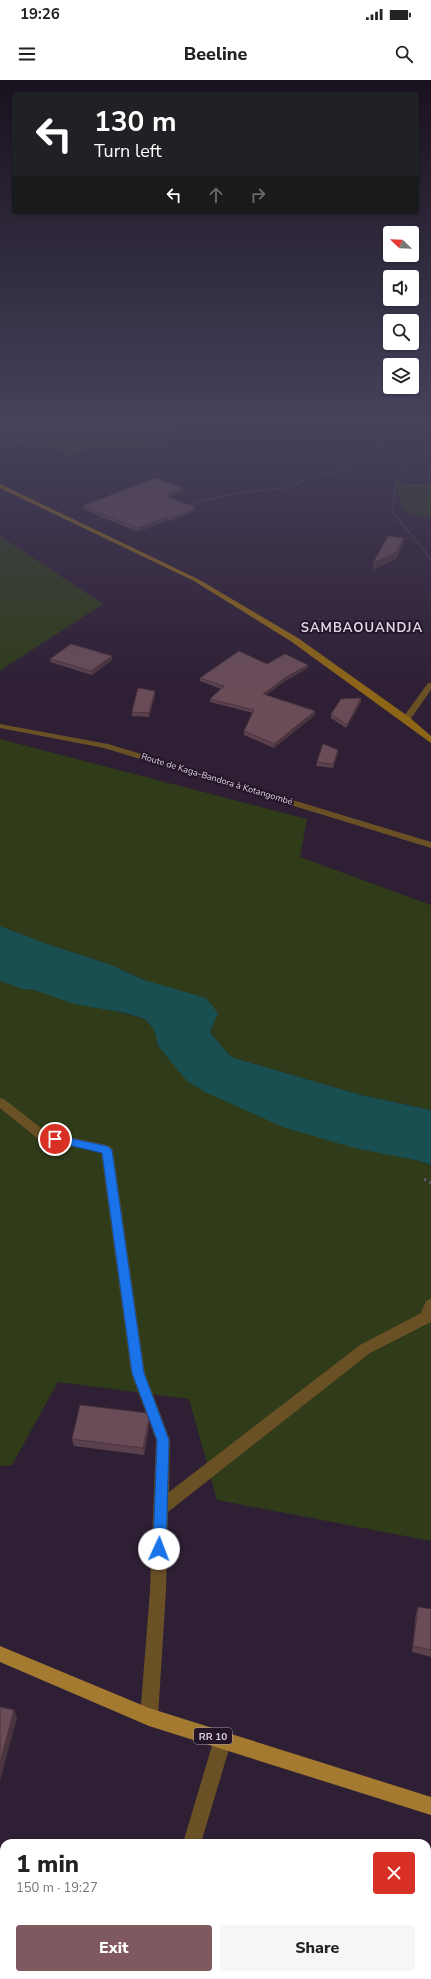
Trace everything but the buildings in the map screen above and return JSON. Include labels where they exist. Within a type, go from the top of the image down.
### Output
[{"type":"main road","points":[[54,513],[196,580],[295,640],[406,719],[431,740]]},
{"type":"main road","name":"RR 10","points":[[0,1654],[149,1717],[223,1739],[431,1806]]},
{"type":"street","points":[[406,719],[431,685]]},
{"type":"street","name":"Route de Kaga-Bandora à Kotangombé","points":[[0,726],[105,746],[431,845]]},
{"type":"street","points":[[0,1102],[42,1136],[107,1150],[138,1373],[163,1440],[158,1591],[149,1717]]},
{"type":"street","points":[[161,1508],[365,1349],[427,1317],[431,1305]]},
{"type":"street","points":[[193,1839],[223,1739]]},
{"type":"path","points":[[393,513],[431,560]]},
{"type":"path","points":[[71,521],[108,518]]},
{"type":"path","points":[[424,1179],[431,1183]]},
{"type":"shaded area","points":[[410,513],[431,513],[431,518]]},
{"type":"shaded area","points":[[0,536],[103,604],[1,670],[0,670]]},
{"type":"shaded area","points":[[0,739],[307,819],[300,857],[431,905],[431,1110],[361,1095],[234,1058],[229,1055],[210,1032],[218,1013],[109,964],[47,944],[0,926]]},
{"type":"shaded area","points":[[0,926],[47,944],[109,964],[144,980],[206,998],[218,1013],[210,1032],[229,1055],[234,1058],[361,1095],[431,1110],[431,1165],[420,1161],[354,1148],[283,1127],[205,1092],[187,1081],[158,1046],[155,1031],[145,1019],[125,1013],[74,1004],[34,990],[23,989],[0,981]]},
{"type":"shaded area","points":[[0,981],[23,989],[34,990],[145,1019],[155,1031],[158,1046],[205,1092],[431,1165],[431,1541],[217,1500],[189,1399],[58,1382],[12,1465],[0,1466]]},
{"type":"district","name":"SAMBAOUANDJA","points":[[362,627]]},
{"type":"route","points":[[55,1139],[107,1150],[138,1373],[163,1440],[159,1549]]}]
